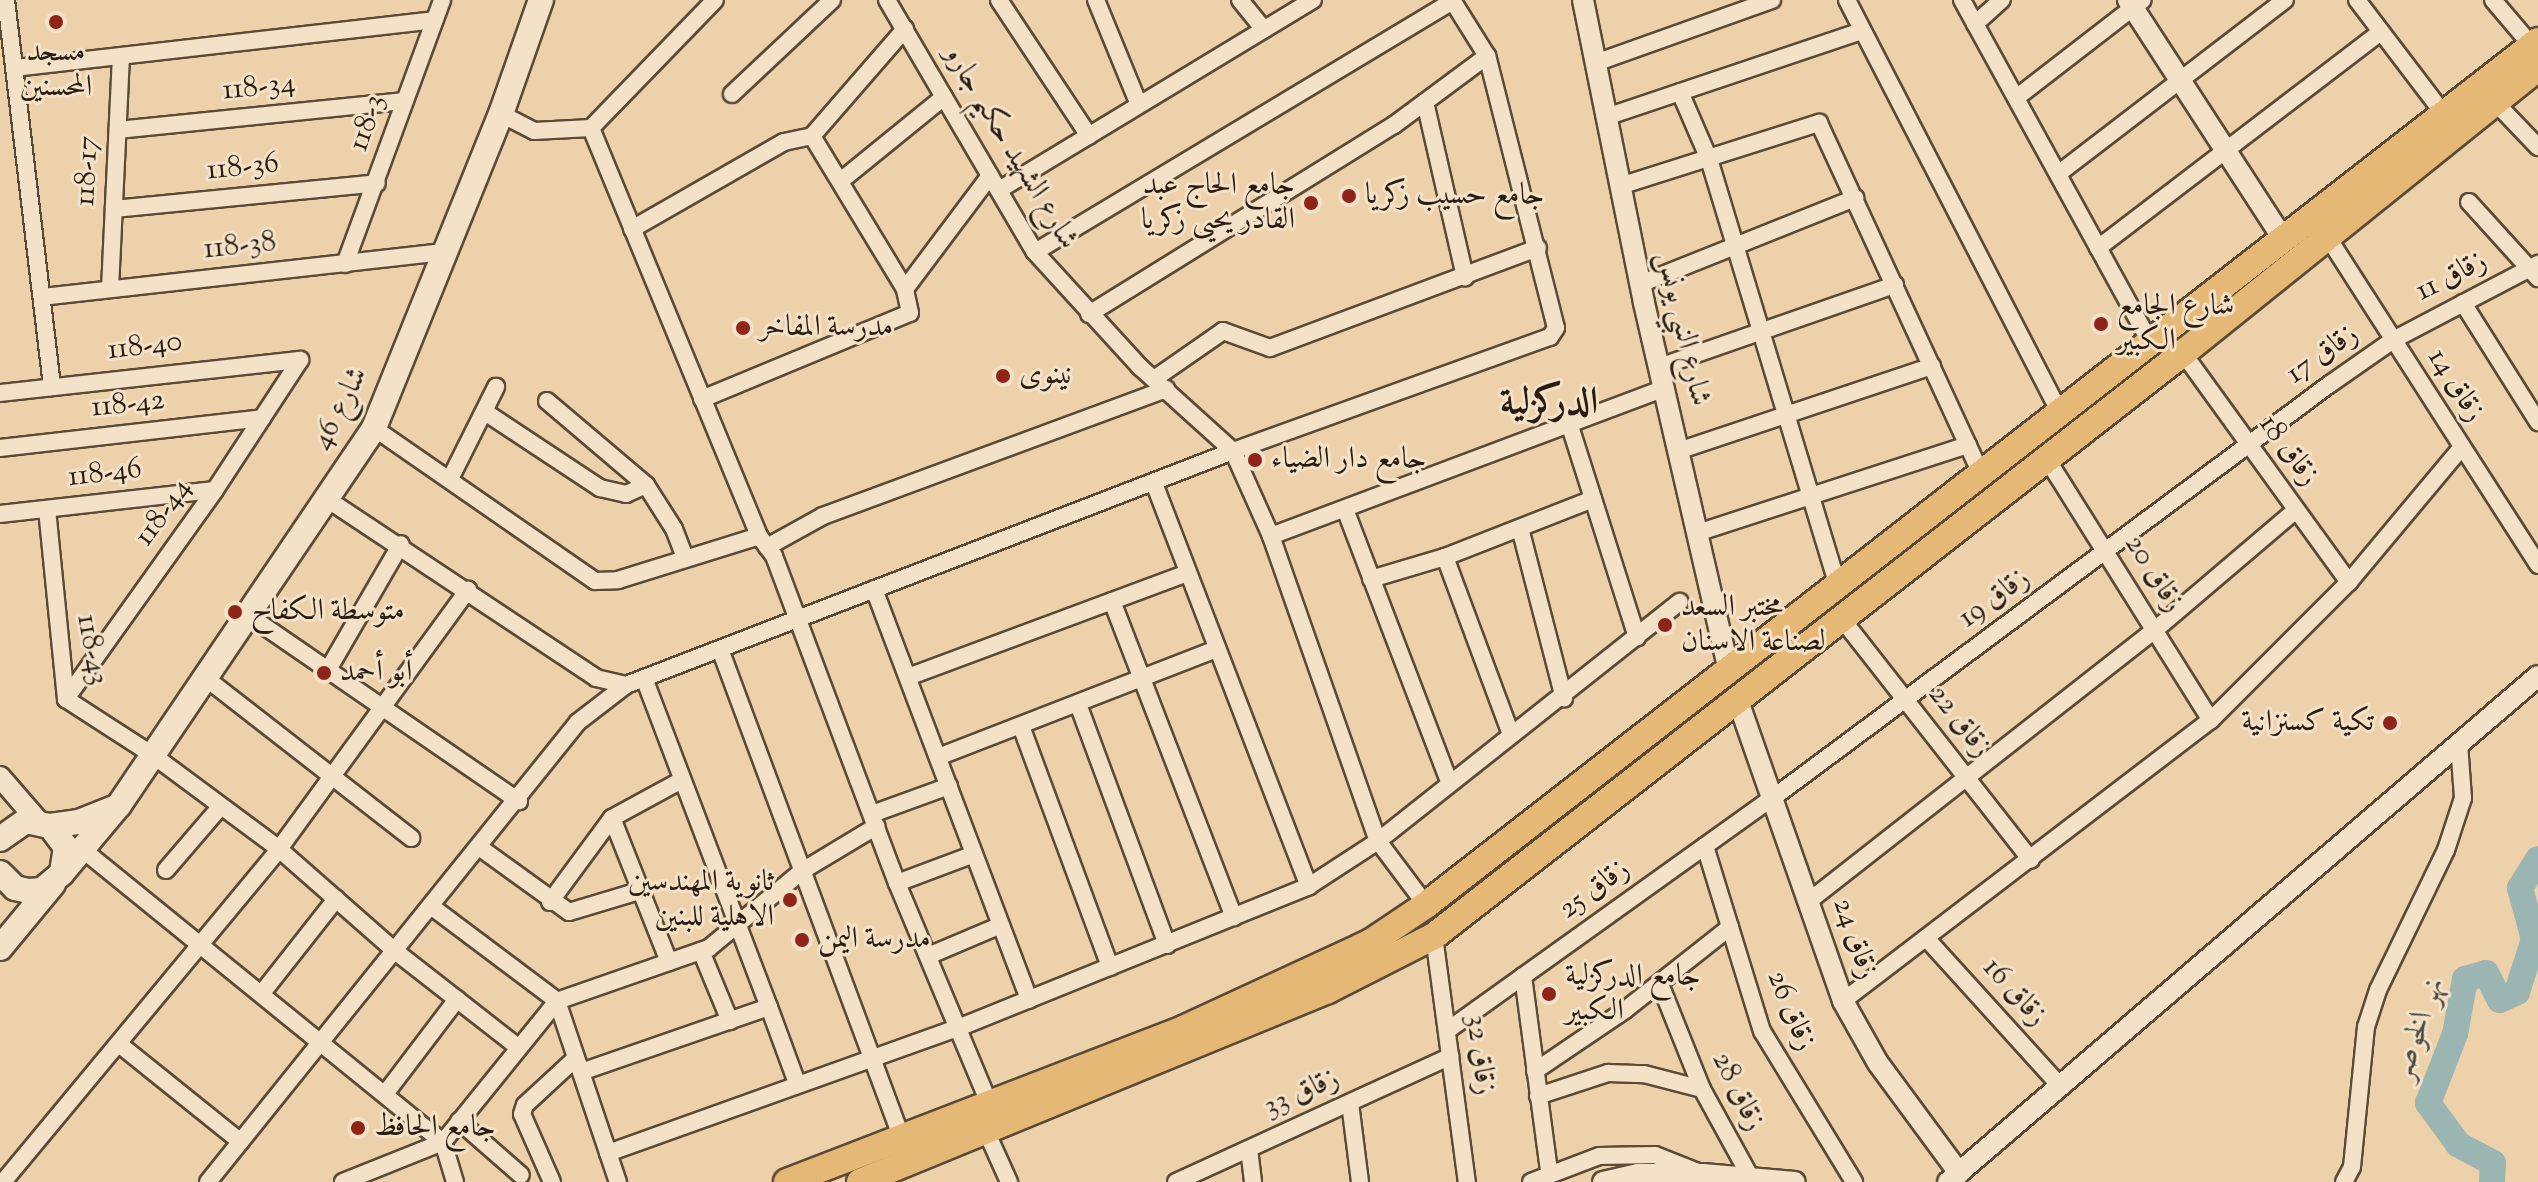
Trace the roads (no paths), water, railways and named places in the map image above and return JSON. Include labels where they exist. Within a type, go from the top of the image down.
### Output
[{"type":"main road","name":"شارع 46","points":[[0,948],[119,805],[374,428],[501,114],[541,0]]},
{"type":"main road","points":[[860,1182],[987,1133],[1328,990],[1434,936],[2183,353],[2494,101],[2536,51]]},
{"type":"main road","points":[[787,1182],[988,1101],[1183,1029],[1371,942],[1426,905],[2444,114],[2536,51]]},
{"type":"main road","points":[[0,839],[15,824],[93,818],[119,805]]},
{"type":"main road","points":[[0,873],[15,888],[28,891],[58,878],[66,847],[44,823]]},
{"type":"street","points":[[6,0],[52,387]]},
{"type":"street","name":"118-3","points":[[345,264],[442,0]]},
{"type":"street","points":[[501,114],[534,131],[591,128],[715,0]]},
{"type":"street","points":[[732,94],[832,0]]},
{"type":"street","name":"شارع الشهيد حكيم جارو","points":[[887,0],[1035,252],[1089,314],[1233,451]]},
{"type":"street","points":[[999,0],[1089,136]]},
{"type":"street","points":[[1096,0],[1139,105]]},
{"type":"street","points":[[1240,0],[1264,30]]},
{"type":"street","points":[[905,289],[994,184],[1089,136],[1313,0]]},
{"type":"street","name":"شارع النبي يونس","points":[[1583,0],[1640,284],[1729,670]]},
{"type":"street","points":[[1595,63],[1772,0]]},
{"type":"street","points":[[1847,0],[2060,413]]},
{"type":"street","points":[[1962,0],[2150,342]]},
{"type":"street","points":[[1975,24],[2002,0]]},
{"type":"street","points":[[2058,174],[2285,0]]},
{"type":"street","points":[[2357,0],[2444,114]]},
{"type":"street","points":[[2493,0],[2536,51]]},
{"type":"street","points":[[208,1182],[519,801],[578,722],[626,685],[1233,451],[1550,337],[1556,328],[1487,56],[1453,1],[1035,252]]},
{"type":"street","points":[[2016,98],[2135,3],[2178,80],[2283,239]]},
{"type":"street","points":[[15,68],[434,20]]},
{"type":"street","points":[[632,229],[784,142],[812,136],[905,29]]},
{"type":"street","points":[[1606,117],[1862,31]]},
{"type":"street","points":[[2098,248],[2381,32]]},
{"type":"street","name":"118-17","points":[[110,289],[121,56]]},
{"type":"street","points":[[1089,314],[1425,102],[1487,56]]},
{"type":"street","points":[[1680,92],[1709,159],[1838,585]]},
{"type":"street","points":[[843,179],[944,97]]},
{"type":"street","name":"118-34","points":[[118,130],[405,101]]},
{"type":"street","points":[[2494,101],[2538,147]]},
{"type":"street","points":[[1425,102],[1465,277]]},
{"type":"street","points":[[1620,186],[1819,123],[1981,474]]},
{"type":"street","points":[[591,128],[702,399],[799,618],[897,883],[988,1101]]},
{"type":"street","points":[[702,399],[720,388],[907,318],[905,289],[843,179],[812,136]]},
{"type":"street","name":"118-36","points":[[114,209],[377,183]]},
{"type":"street","points":[[1640,284],[1855,198]]},
{"type":"street","points":[[2469,202],[2535,270]]},
{"type":"street","name":"زقاق 14","points":[[2327,236],[2461,448],[2533,545],[2538,565]]},
{"type":"street","points":[[374,428],[451,477],[595,581],[618,580],[685,558],[763,542],[1160,384],[1223,331],[1270,348],[1538,248]]},
{"type":"street","name":"118-38","points":[[42,297],[444,252]]},
{"type":"street","name":"زقاق 11","points":[[2393,340],[2535,270]]},
{"type":"street","points":[[1659,367],[1895,285]]},
{"type":"street","points":[[2463,303],[2538,422]]},
{"type":"street","name":"زقاق 17","points":[[2248,445],[2393,340]]},
{"type":"street","name":"زقاق 18","points":[[2183,353],[2349,582]]},
{"type":"street","name":"118-40","points":[[0,393],[298,357]]},
{"type":"street","name":"118-44","points":[[66,699],[215,490],[298,357]]},
{"type":"street","points":[[1678,451],[1932,366]]},
{"type":"street","points":[[451,477],[496,387]]},
{"type":"street","points":[[1271,536],[1664,388]]},
{"type":"street","points":[[547,401],[646,485],[674,529],[685,558]]},
{"type":"street","points":[[485,412],[600,488],[626,494],[646,485]]},
{"type":"street","name":"118-42","points":[[0,448],[262,418]]},
{"type":"street","points":[[1569,423],[1637,638]]},
{"type":"street","points":[[1697,533],[1968,445]]},
{"type":"street","name":"زقاق 19","points":[[1774,797],[2248,445]]},
{"type":"street","points":[[1843,1001],[2211,720],[2349,582],[2461,448]]},
{"type":"street","points":[[1233,451],[1271,536],[1378,841],[1426,905]]},
{"type":"street","name":"زقاق 20","points":[[2047,459],[2211,720]]},
{"type":"street","points":[[1154,483],[1309,886]]},
{"type":"street","name":"118-46","points":[[0,514],[215,490]]},
{"type":"street","points":[[327,499],[401,544],[596,678],[626,685]]},
{"type":"street","points":[[1371,579],[1445,557],[1593,499]]},
{"type":"street","name":"118-43","points":[[47,509],[66,699],[154,756],[279,849],[395,951],[518,1047]]},
{"type":"street","points":[[1345,509],[1449,781]]},
{"type":"street","points":[[1809,901],[1965,775],[2155,630],[2296,510]]},
{"type":"street","points":[[1520,528],[1564,698]]},
{"type":"street","points":[[329,668],[401,544]]},
{"type":"street","points":[[1445,557],[1511,734]]},
{"type":"street","points":[[908,677],[1187,573]]},
{"type":"street","points":[[874,589],[1029,1000]]},
{"type":"street","points":[[3,1182],[279,849],[468,590]]},
{"type":"street","points":[[1112,601],[1234,917]]},
{"type":"street","points":[[608,1153],[871,1056],[958,1028],[1309,886],[1378,841],[1449,781],[1564,698],[1680,602]]},
{"type":"street","points":[[248,615],[384,705],[519,801]]},
{"type":"street","name":"زقاق 22","points":[[1842,619],[2031,860]]},
{"type":"street","points":[[720,649],[901,1136]]},
{"type":"street","points":[[938,757],[1217,649]]},
{"type":"street","points":[[1953,1178],[2538,676]]},
{"type":"street","points":[[644,678],[797,1083]]},
{"type":"street","points":[[207,679],[334,774],[411,838]]},
{"type":"street","name":"زقاق 24","points":[[1738,701],[1843,1001],[1878,1063],[1953,1178]]},
{"type":"street","points":[[1078,704],[1167,945]]},
{"type":"street","points":[[1021,726],[1110,967]]},
{"type":"street","points":[[2344,1182],[2352,1167],[2366,1027],[2378,990],[2446,850],[2463,798],[2459,744]]},
{"type":"street","points":[[0,777],[44,823]]},
{"type":"street","points":[[550,902],[612,818],[682,780]]},
{"type":"street","points":[[343,1182],[443,1142],[557,1001],[701,951],[802,871],[875,820],[949,786]]},
{"type":"street","name":"زقاق 25","points":[[1448,1030],[1774,797]]},
{"type":"street","points":[[166,870],[221,806]]},
{"type":"street","points":[[612,818],[669,962]]},
{"type":"street","name":"زقاق 26","points":[[1705,846],[1762,1031],[1854,1182]]},
{"type":"street","points":[[479,847],[550,902],[580,911],[639,891]]},
{"type":"street","points":[[82,849],[323,1041],[443,1142],[455,1182]]},
{"type":"street","points":[[897,883],[974,854]]},
{"type":"street","points":[[262,993],[336,899]]},
{"type":"street","points":[[432,907],[557,1001],[618,1182]]},
{"type":"street","points":[[928,956],[1001,925]]},
{"type":"street","points":[[1535,1071],[1660,984],[1730,927]]},
{"type":"street","name":"زقاق 32","points":[[1434,936],[1467,1182]]},
{"type":"street","name":"زقاق 16","points":[[1926,938],[2060,1086]]},
{"type":"street","points":[[701,951],[730,1021]]},
{"type":"street","points":[[1523,976],[1549,1171]]},
{"type":"street","name":"زقاق 28","points":[[1660,984],[1702,1089],[1751,1178]]},
{"type":"street","points":[[385,1094],[457,999]]},
{"type":"street","points":[[552,1182],[522,1114],[579,1065],[769,1007]]},
{"type":"street","points":[[119,1044],[241,1142]]},
{"type":"street","name":"زقاق 33","points":[[1176,1182],[1195,1178],[1249,1149],[1451,1056]]},
{"type":"street","points":[[1538,1096],[1608,1073],[1644,1074],[1702,1089]]},
{"type":"street","points":[[1350,1103],[1360,1182]]},
{"type":"street","points":[[459,1121],[521,1175]]},
{"type":"street","points":[[987,1133],[1009,1182]]},
{"type":"street","points":[[1249,1149],[1253,1182]]},
{"type":"street","points":[[1531,1182],[1549,1171],[1599,1156],[1655,1155],[1703,1174]]},
{"type":"street","points":[[1603,1182],[1638,1174],[1703,1174],[1795,1182]]},
{"type":"waterway","name":"نهر الخوصر","points":[[2492,1182],[2493,1163],[2458,1144],[2428,1103],[2455,1034],[2465,979],[2486,973],[2500,1000],[2517,992],[2534,939],[2520,888],[2538,859]]},
{"type":"place","name":"مسجد المحسنين","points":[[56,22]]},
{"type":"place","name":"جامع حسيب زكريا","points":[[1349,196]]},
{"type":"place","name":"جامع الحاج عبد القادر يحيى زكريا","points":[[1311,203]]},
{"type":"place","name":"شارع الجامع الكبير","points":[[2101,324]]},
{"type":"place","name":"مدرسة المفاخر","points":[[743,328]]},
{"type":"place","name":"نينوى","points":[[1003,376]]},
{"type":"place","name":"جامع دار الضياء","points":[[1255,460]]},
{"type":"place","name":"متوسطة الكفاح","points":[[235,612]]},
{"type":"place","name":"مختبر السعد لصناعة الاسنان","points":[[1665,625]]},
{"type":"place","name":"أبو أحمد","points":[[324,673]]},
{"type":"place","name":"تكية كسنزانية","points":[[2390,723]]},
{"type":"place","name":"ثانوية المهندسين الاهلية للبنين","points":[[790,900]]},
{"type":"place","name":"مدرسة اليمن","points":[[802,940]]},
{"type":"place","name":"جامع الدركزلية الكبير","points":[[1549,994]]},
{"type":"place","name":"جامع الحافظ","points":[[358,1128]]},
{"type":"district","name":"الدركزلية","points":[[1549,405]]}]
